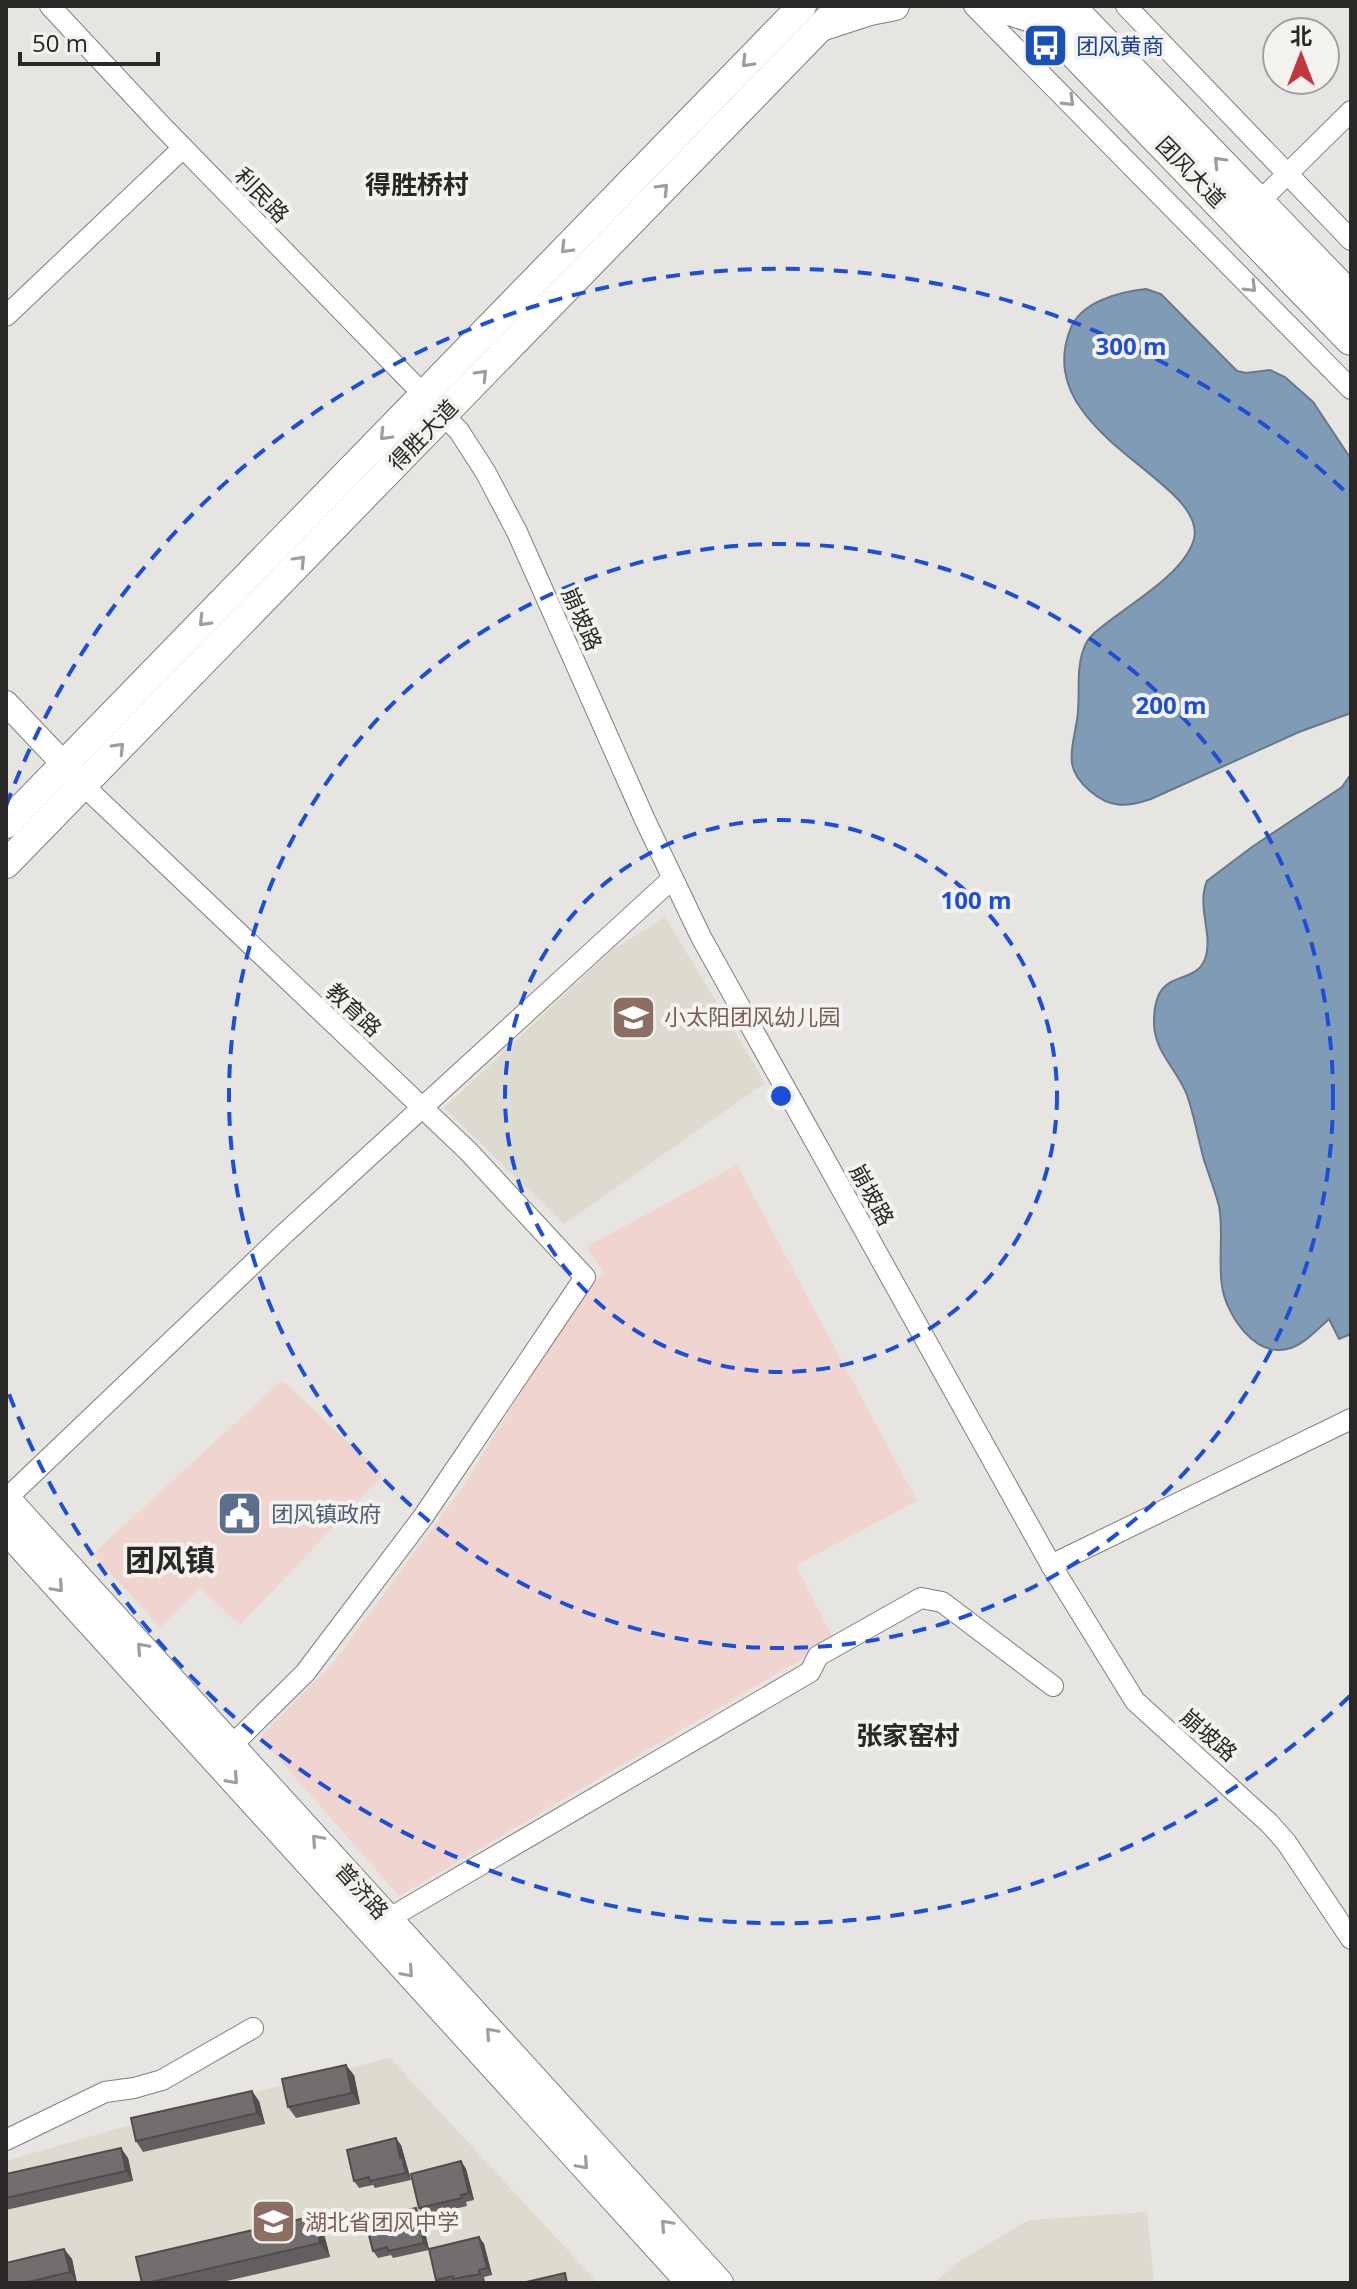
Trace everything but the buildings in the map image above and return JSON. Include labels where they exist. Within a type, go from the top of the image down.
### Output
[{"type":"main road","name":"得胜大道","points":[[6,864],[73,775],[433,405],[805,12],[841,6]]},
{"type":"main road","points":[[805,12],[870,11],[895,6]]},
{"type":"main road","points":[[982,6],[1013,12],[1059,11]]},
{"type":"main road","name":"团风大道","points":[[1059,11],[1258,203],[1351,299]]},
{"type":"main road","name":"团风大道","points":[[1059,11],[1351,339]]},
{"type":"main road","name":"得胜大道","points":[[6,824],[73,775]]},
{"type":"main road","name":"普济路","points":[[6,1499],[719,2283]]},
{"type":"main road","name":"普济路","points":[[6,1529],[691,2283]]},
{"type":"street","name":"利民路","points":[[50,6],[433,405]]},
{"type":"street","points":[[974,6],[1351,389]]},
{"type":"street","points":[[1126,6],[1351,240]]},
{"type":"street","points":[[1258,203],[1351,111]]},
{"type":"street","points":[[6,316],[183,148]]},
{"type":"street","name":"崩坡路","points":[[433,405],[459,431],[486,473],[517,532],[672,879],[701,937],[1051,1565],[1135,1701],[1269,1823],[1286,1842],[1351,1939]]},
{"type":"street","points":[[6,703],[73,775]]},
{"type":"street","name":"教育路","points":[[73,775],[468,1151],[585,1277],[405,1541],[305,1673],[231,1746]]},
{"type":"street","points":[[6,1499],[283,1235],[672,879]]},
{"type":"street","points":[[1051,1565],[1351,1419]]},
{"type":"street","points":[[388,1919],[810,1672],[818,1656],[921,1598],[942,1602],[1053,1686]]},
{"type":"street","points":[[6,2140],[105,2092],[162,2080],[253,2028]]},
{"type":"shaded area","name":"小太阳团风幼儿园","points":[[665,917],[765,1083],[564,1224],[444,1108],[612,950]]},
{"type":"shaded area","points":[[737,1165],[917,1501],[796,1565],[834,1640],[399,1896],[260,1737],[334,1662],[462,1488],[586,1287],[604,1273],[586,1247]]},
{"type":"shaded area","name":"团风镇政府","points":[[282,1380],[383,1475],[240,1625],[200,1588],[160,1627],[93,1554]]},
{"type":"shaded area","name":"湖北省团风中学","points":[[390,2058],[598,2283],[6,2283],[6,2161],[147,2120]]},
{"type":"shaded area","points":[[1147,2212],[1154,2283],[934,2283],[958,2262],[1029,2220]]},
{"type":"water","points":[[1146,289],[1161,294],[1237,371],[1270,370],[1285,377],[1313,402],[1351,459],[1351,713],[1299,732],[1151,799],[1119,805],[1105,801],[1090,791],[1081,783],[1073,767],[1081,657],[1091,636],[1170,574],[1181,563],[1194,539],[1191,517],[1175,496],[1095,426],[1074,398],[1064,366],[1070,330],[1082,312],[1112,296]]},
{"type":"water","points":[[1351,774],[1351,1334],[1339,1339],[1329,1319],[1301,1343],[1278,1350],[1254,1341],[1229,1309],[1221,1276],[1219,1206],[1187,1095],[1158,1044],[1154,1024],[1155,1005],[1167,985],[1192,973],[1205,959],[1208,941],[1203,901],[1207,881],[1342,787]]},
{"type":"place","name":"团风黄商","points":[[1045,46]]},
{"type":"place","name":"小太阳团风幼儿园","points":[[633,1017]]},
{"type":"place","name":"团风镇政府","points":[[240,1514]]},
{"type":"place","name":"湖北省团风中学","points":[[274,2222]]},
{"type":"district","name":"得胜桥村","points":[[417,185]]},
{"type":"district","name":"团风镇","points":[[170,1561]]},
{"type":"district","name":"张家窑村","points":[[908,1736]]}]
